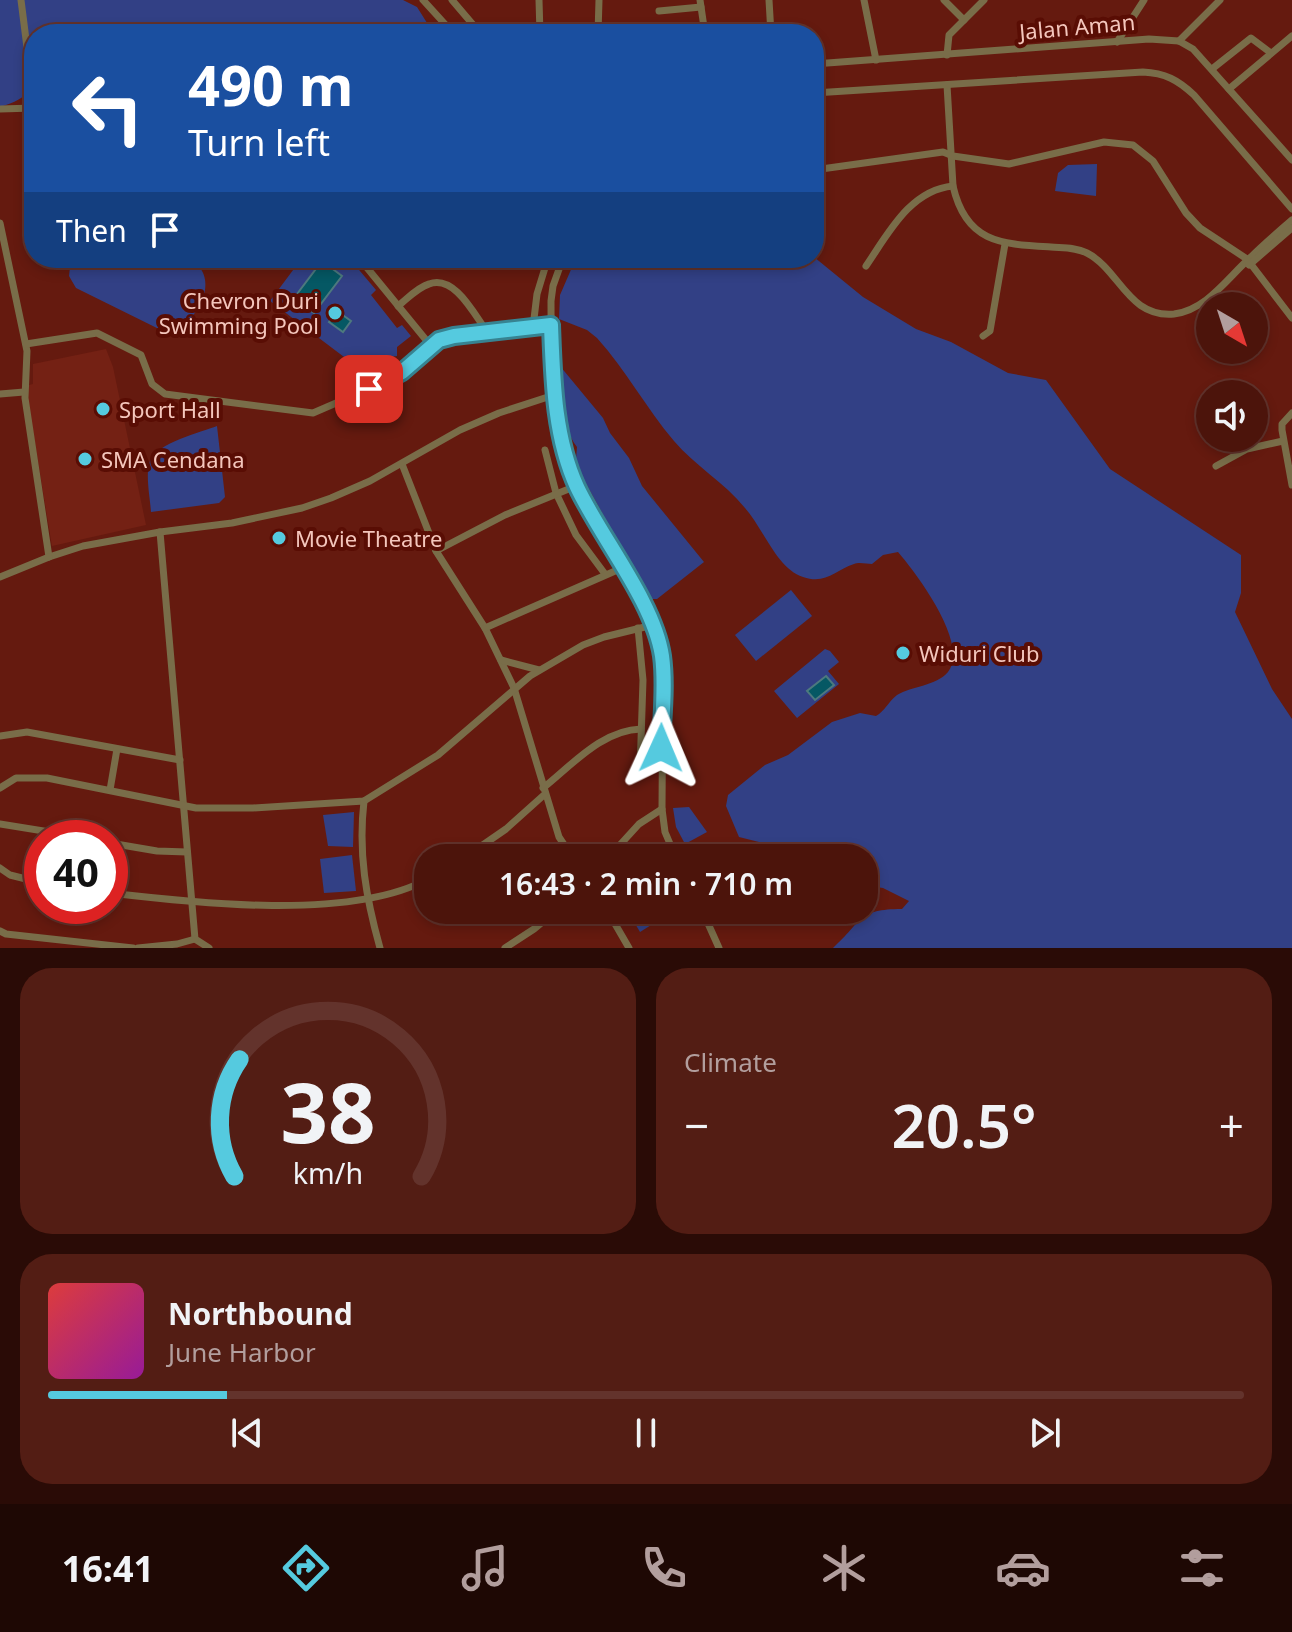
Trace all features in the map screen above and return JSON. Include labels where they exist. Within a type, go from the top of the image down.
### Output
[{"type":"street","points":[[21,0],[24,24]]},
{"type":"street","points":[[423,0],[445,24]]},
{"type":"street","points":[[452,0],[472,24]]},
{"type":"street","points":[[539,0],[540,24]]},
{"type":"street","points":[[598,24],[599,0]]},
{"type":"street","points":[[769,0],[770,24]]},
{"type":"street","points":[[864,0],[876,60]]},
{"type":"street","points":[[944,0],[964,20]]},
{"type":"street","points":[[947,55],[949,35],[984,0]]},
{"type":"street","points":[[1117,42],[1144,0]]},
{"type":"street","points":[[1220,0],[1179,41],[1193,49],[1212,69],[1292,160]]},
{"type":"street","points":[[659,11],[701,4],[704,24]]},
{"type":"street","points":[[1229,89],[1292,36]]},
{"type":"street","name":"Jalan Aman","points":[[824,63],[1160,38],[1179,41]]},
{"type":"street","points":[[1212,69],[1251,38],[1271,53]]},
{"type":"street","points":[[824,92],[1143,72],[1166,75],[1194,95],[1292,209]]},
{"type":"street","points":[[947,85],[953,186],[968,222],[991,240],[1005,244],[1074,248],[1087,253],[1137,304],[1151,312],[1173,314],[1197,307],[1292,220]]},
{"type":"street","points":[[0,109],[24,106]]},
{"type":"street","points":[[824,169],[943,152],[1009,164],[1104,142],[1133,145],[1153,161],[1186,213],[1200,228],[1247,263],[1292,318]]},
{"type":"street","points":[[866,266],[914,202],[933,190],[953,186]]},
{"type":"street","points":[[0,223],[26,344],[24,392],[49,557]]},
{"type":"street","points":[[1247,263],[1292,228]]},
{"type":"street","points":[[983,336],[990,331],[1005,244]]},
{"type":"street","points":[[367,268],[431,346]]},
{"type":"street","points":[[533,327],[537,294],[545,268]]},
{"type":"street","points":[[559,268],[553,286],[551,325],[554,395],[576,486],[653,625],[663,665],[662,809],[670,844]]},
{"type":"street","points":[[398,306],[426,284],[442,283],[456,291],[488,333]]},
{"type":"street","points":[[26,344],[97,333],[141,355],[152,384],[165,394],[313,413],[387,381],[439,340],[551,325]]},
{"type":"street","points":[[0,394],[24,392]]},
{"type":"street","points":[[0,566],[1,577],[83,546],[232,523],[302,508],[344,493],[460,430],[554,395]]},
{"type":"street","points":[[1292,413],[1282,424],[1292,485]]},
{"type":"street","points":[[1216,466],[1247,449],[1287,446]]},
{"type":"street","points":[[545,450],[556,493],[576,535],[605,574]]},
{"type":"street","points":[[402,464],[436,551],[485,628],[514,688],[544,791],[564,844]]},
{"type":"street","points":[[436,551],[505,515],[576,486]]},
{"type":"street","points":[[160,532],[195,939]]},
{"type":"street","points":[[485,628],[622,568]]},
{"type":"street","points":[[0,788],[7,782],[24,777],[47,778],[196,808],[364,801],[438,755],[539,670],[583,645],[653,625]]},
{"type":"street","points":[[637,777],[640,771],[643,680],[638,628]]},
{"type":"street","points":[[501,660],[539,670]]},
{"type":"street","points":[[484,844],[506,829],[596,745],[631,729],[641,729]]},
{"type":"street","points":[[0,736],[27,732],[180,760]]},
{"type":"street","points":[[110,790],[117,749]]},
{"type":"street","points":[[364,801],[361,850],[366,898],[380,948]]},
{"type":"street","points":[[621,844],[639,824],[662,809]]},
{"type":"street","points":[[0,824],[24,828]]},
{"type":"street","points":[[128,846],[187,852]]},
{"type":"street","points":[[0,868],[10,875],[24,878]]},
{"type":"street","points":[[128,895],[249,906],[366,898],[414,884]]},
{"type":"street","points":[[505,948],[540,924]]},
{"type":"street","points":[[615,924],[629,948]]},
{"type":"street","points":[[708,924],[719,948]]},
{"type":"street","points":[[0,931],[135,948],[195,939],[209,948]]},
{"type":"shaded area","points":[[0,0],[403,0],[417,7],[428,24],[24,24],[24,96],[0,107]]},
{"type":"shaded area","points":[[1097,164],[1096,196],[1055,191],[1058,173],[1068,165]]},
{"type":"shaded area","points":[[824,265],[863,297],[916,329],[951,342],[1008,373],[1046,380],[1110,469],[1241,555],[1241,593],[1235,612],[1272,689],[1292,719],[1292,948],[833,948],[856,924],[878,924],[878,911],[902,909],[909,901],[878,887],[878,844],[767,844],[739,837],[726,806],[728,795],[765,765],[788,755],[832,722],[860,713],[876,716],[897,695],[943,677],[953,660],[947,627],[938,609],[898,552],[883,555],[872,564],[856,563],[818,579],[794,573],[737,499],[674,441],[597,338],[587,330],[559,319],[560,295],[572,268],[824,268]]},
{"type":"shaded area","points":[[70,268],[200,268],[205,287],[199,308],[192,317],[175,330],[165,332],[76,288],[69,276]]},
{"type":"shaded area","name":"Chevron Duri Swimming Pool","points":[[295,268],[357,268],[376,290],[371,295],[397,328],[402,325],[411,336],[397,347],[397,356],[352,363],[270,301]]},
{"type":"shaded area","points":[[317,268],[331,268],[342,276],[314,313],[294,298]]},
{"type":"shaded area","points":[[337,311],[351,321],[343,332],[329,322]]},
{"type":"shaded area","name":"SMA Cendana","points":[[106,349],[113,367],[146,525],[52,546],[28,401],[29,385],[33,384],[33,364]]},
{"type":"shaded area","points":[[560,366],[603,418],[629,458],[642,486],[704,562],[657,599],[650,599],[647,595],[583,478],[576,459],[577,447],[565,419]]},
{"type":"shaded area","points":[[217,426],[225,497],[219,503],[151,512],[148,472],[154,455],[180,439]]},
{"type":"shaded area","points":[[791,590],[812,616],[756,661],[735,635]]},
{"type":"shaded area","points":[[825,649],[839,662],[828,671],[839,684],[797,718],[774,691]]},
{"type":"shaded area","points":[[826,676],[834,685],[815,700],[807,691]]},
{"type":"shaded area","points":[[689,807],[707,832],[685,844],[676,827],[673,808]]},
{"type":"shaded area","points":[[354,812],[353,847],[328,846],[323,815]]},
{"type":"shaded area","points":[[352,855],[356,891],[324,893],[320,859]]},
{"type":"shaded area","points":[[635,924],[653,924],[640,932]]},
{"type":"place","name":"Chevron Duri Swimming Pool","points":[[335,313]]},
{"type":"place","name":"Sport Hall","points":[[103,409]]},
{"type":"place","name":"SMA Cendana","points":[[85,459]]},
{"type":"place","name":"Movie Theatre","points":[[279,538]]},
{"type":"place","name":"Widuri Club","points":[[903,653]]},
{"type":"route","points":[[369,389],[402,372],[439,340],[551,325],[554,402],[576,486],[649,615],[662,654],[661,748]]}]
